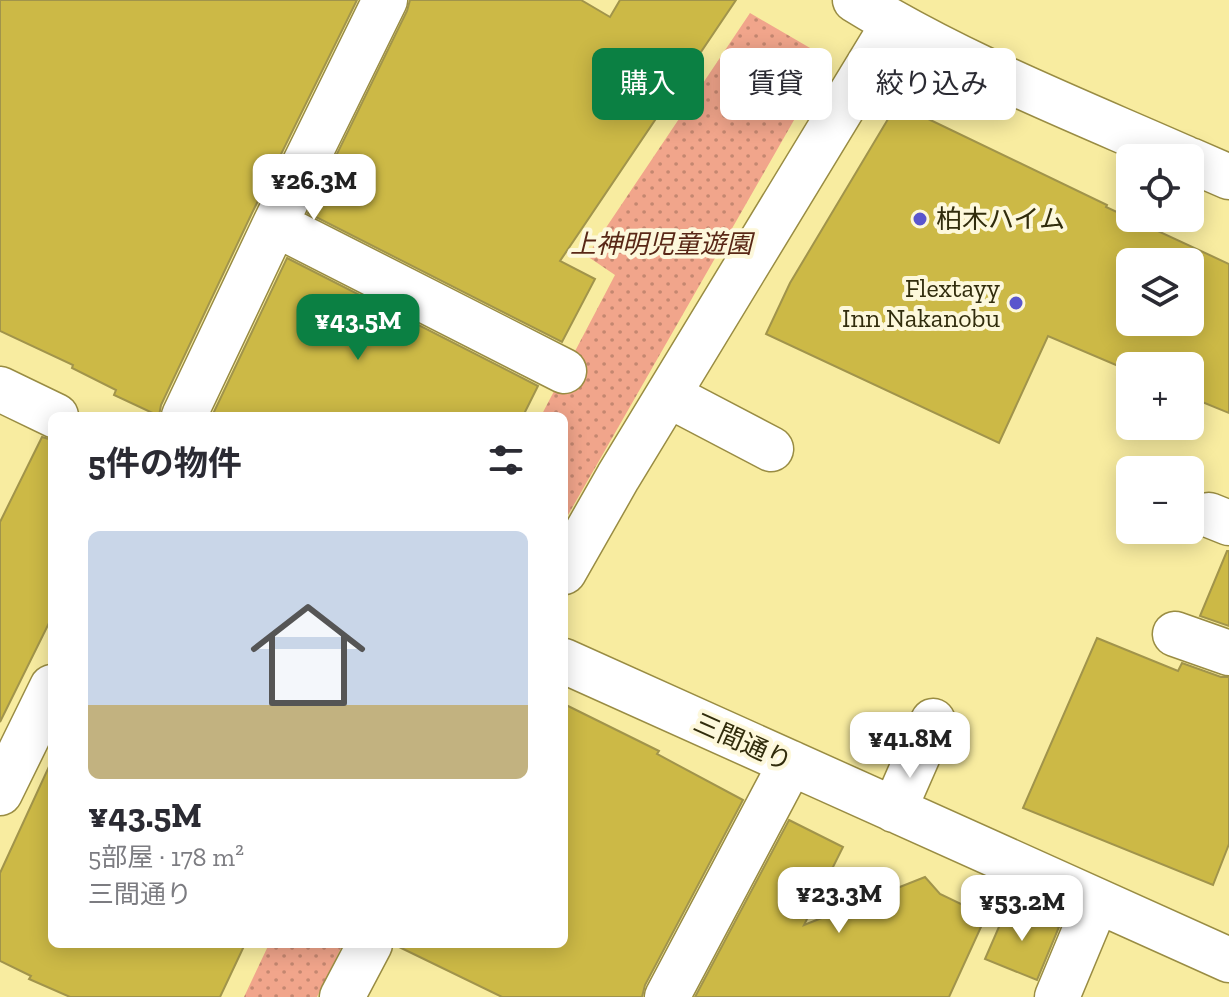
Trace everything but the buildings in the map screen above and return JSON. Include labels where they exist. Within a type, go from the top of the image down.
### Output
[{"type":"street","points":[[186,412],[385,0]]},
{"type":"street","points":[[856,0],[894,23],[991,71],[1154,144]]},
{"type":"street","points":[[568,565],[894,23]]},
{"type":"street","points":[[1204,166],[1229,177]]},
{"type":"street","points":[[275,224],[564,371]]},
{"type":"street","points":[[0,389],[48,412]]},
{"type":"street","points":[[668,395],[771,449]]},
{"type":"street","points":[[1175,634],[1229,653]]},
{"type":"street","name":"三間通り","points":[[568,663],[1229,960]]},
{"type":"street","points":[[0,793],[48,695]]},
{"type":"street","points":[[894,810],[933,721]]},
{"type":"street","points":[[667,997],[791,763]]},
{"type":"street","points":[[1057,997],[1097,901]]},
{"type":"street","points":[[342,997],[368,948]]},
{"type":"green space","name":"上神明児童遊園","points":[[750,13],[810,48],[727,48]]},
{"type":"green space","name":"上神明児童遊園","points":[[720,58],[720,120],[794,120],[568,515],[568,412],[543,412],[615,275],[587,256],[678,120],[704,120],[704,82]]},
{"type":"green space","points":[[267,948],[341,948],[317,997],[244,997]]},
{"type":"place","name":"柏木ハイム","points":[[920,219]]},
{"type":"place","name":"Flextayy Inn Nakanobu","points":[[1016,303]]}]
